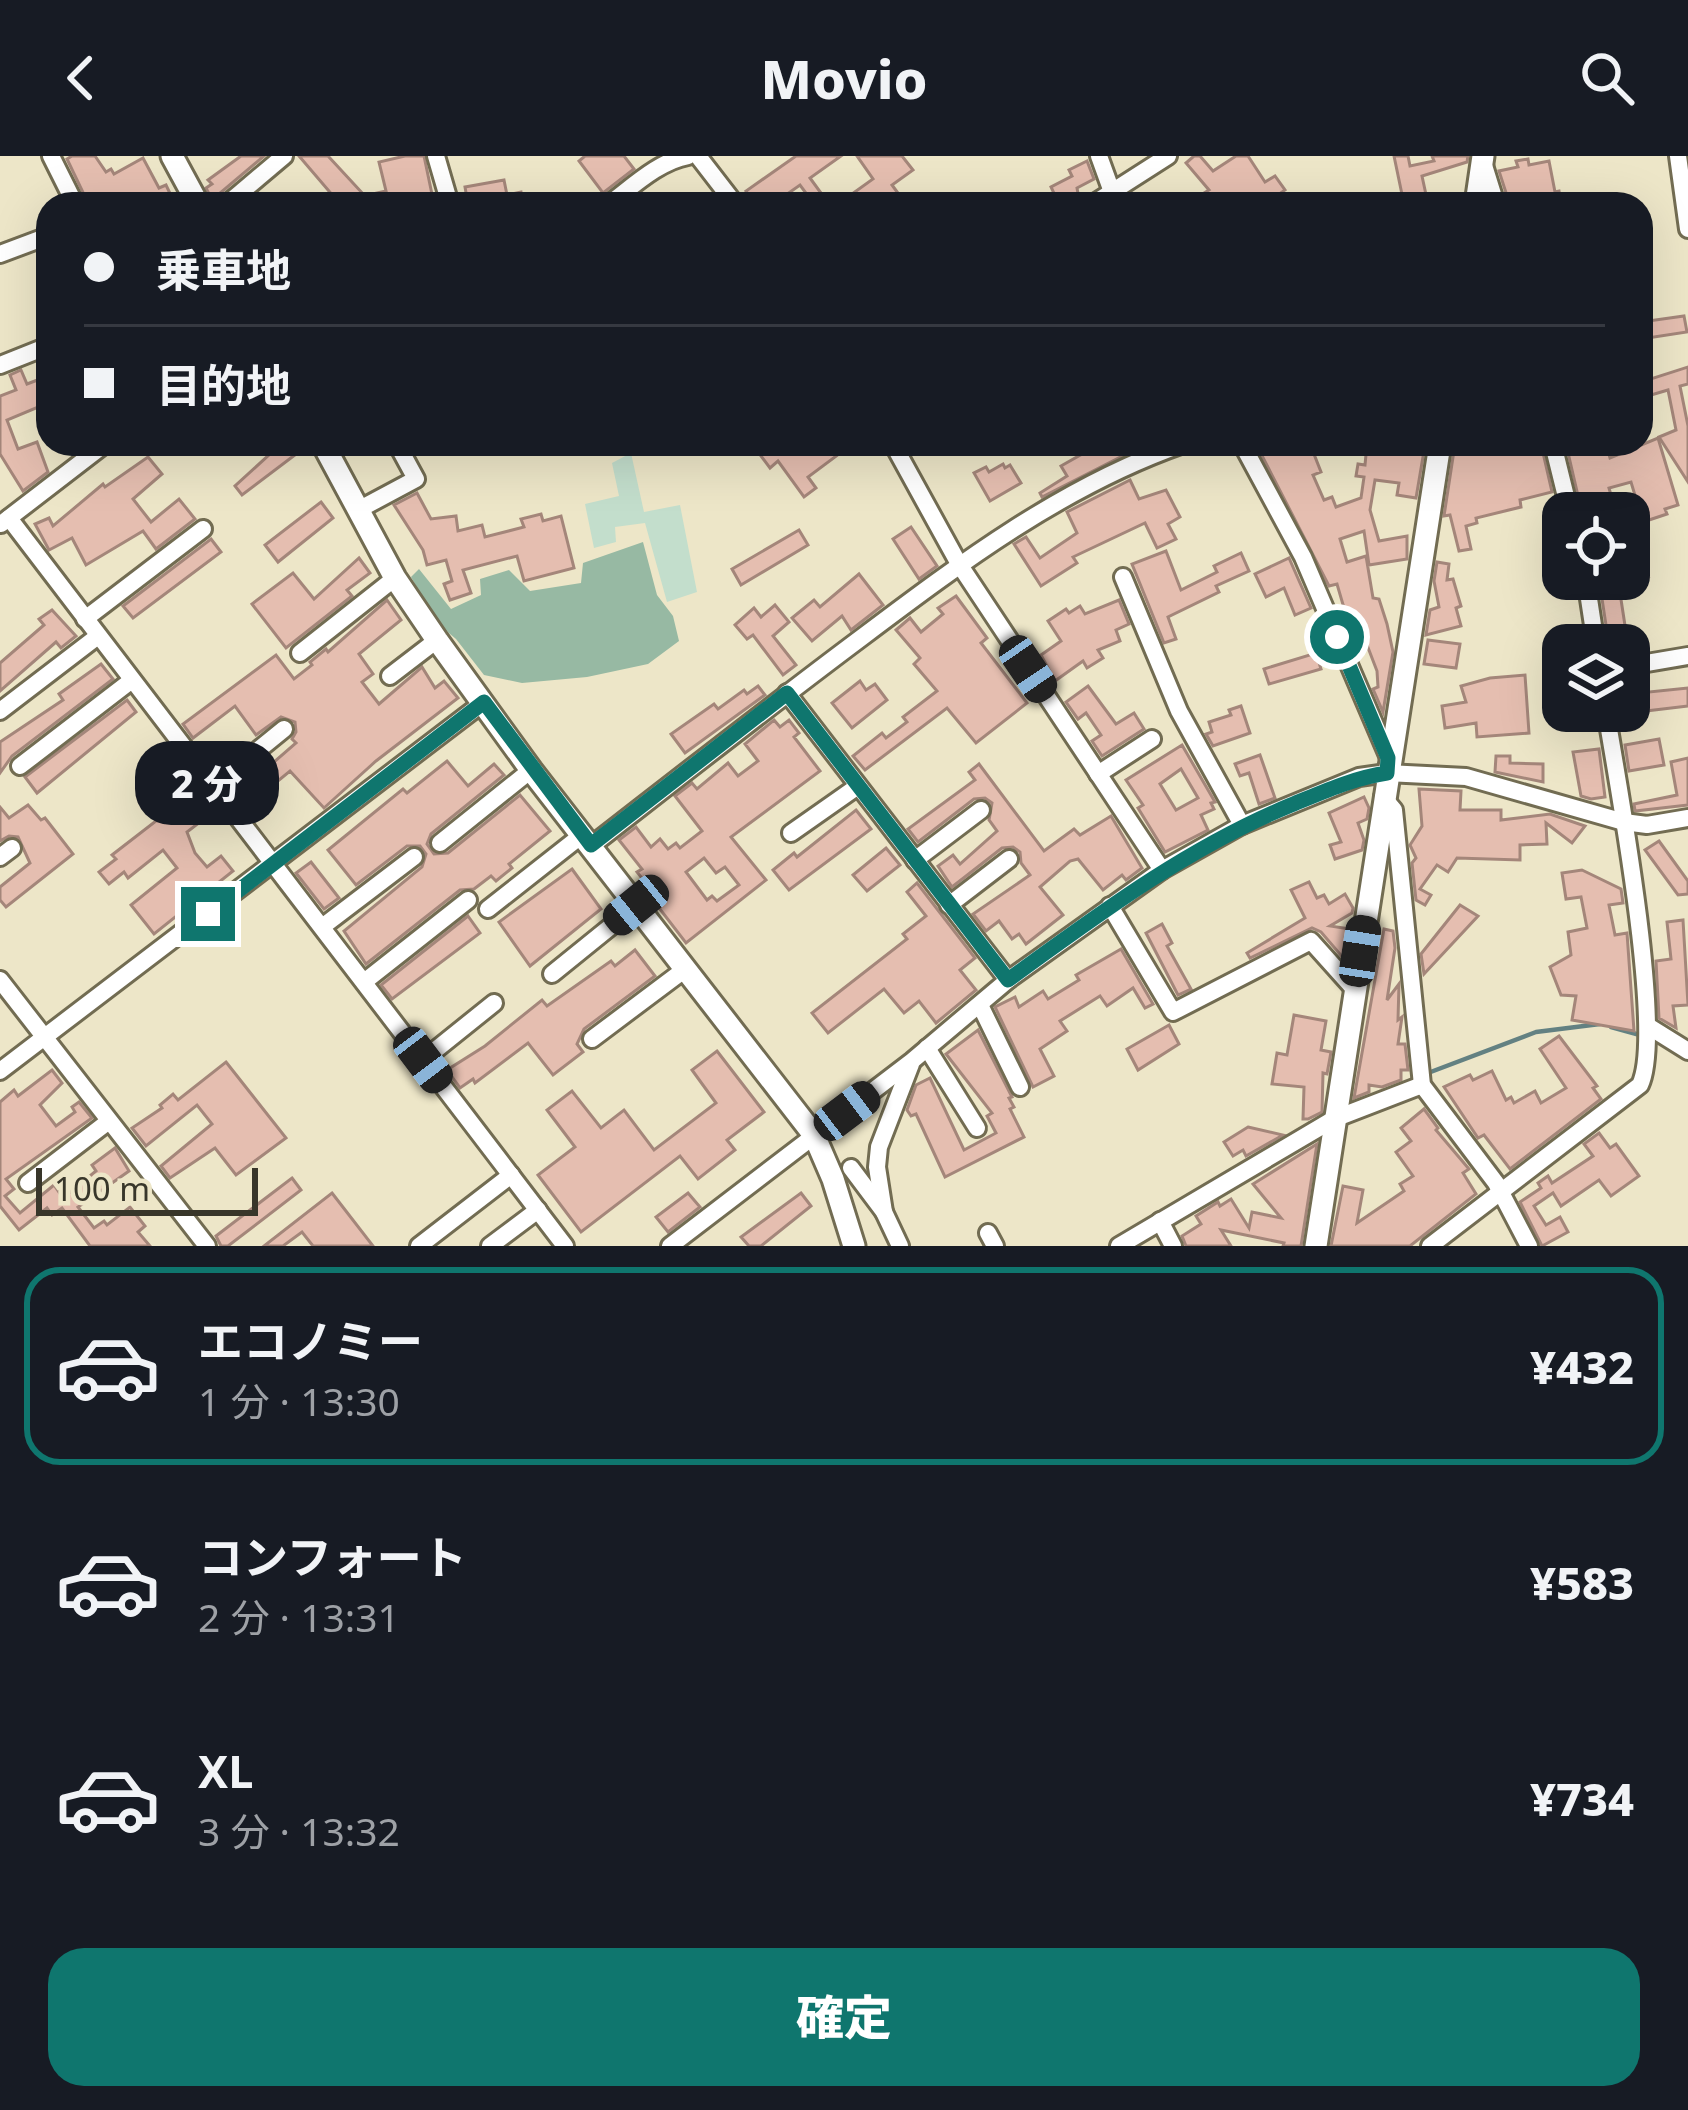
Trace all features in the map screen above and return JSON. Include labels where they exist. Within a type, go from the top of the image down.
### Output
[{"type":"street","points":[[51,156],[69,192]]},
{"type":"street","points":[[172,156],[192,192]]},
{"type":"street","points":[[436,156],[447,192]]},
{"type":"street","points":[[625,192],[676,158],[688,156]]},
{"type":"street","points":[[698,156],[726,192]]},
{"type":"street","points":[[1099,156],[1112,192]]},
{"type":"street","points":[[1124,192],[1168,156]]},
{"type":"street","points":[[1678,156],[1688,229]]},
{"type":"street","points":[[1478,192],[1482,158]]},
{"type":"street","points":[[1482,158],[1492,192]]},
{"type":"street","points":[[239,192],[273,160]]},
{"type":"street","points":[[0,254],[36,240]]},
{"type":"street","points":[[0,365],[36,351]]},
{"type":"street","points":[[89,456],[4,521],[85,619],[565,1246]]},
{"type":"street","points":[[329,456],[395,578],[437,640],[531,770],[814,1135],[854,1246]]},
{"type":"street","points":[[358,510],[416,479],[404,456]]},
{"type":"street","points":[[900,456],[959,564],[1162,870]]},
{"type":"street","points":[[488,909],[1029,515],[1053,508],[1148,456]]},
{"type":"street","points":[[1249,456],[1303,556],[1388,765]]},
{"type":"street","points":[[1316,1246],[1438,456]]},
{"type":"street","points":[[1555,456],[1565,492]]},
{"type":"street","points":[[85,619],[203,529]]},
{"type":"street","points":[[1123,577],[1179,710],[1242,825]]},
{"type":"street","points":[[300,653],[395,578]]},
{"type":"street","points":[[0,711],[98,636]]},
{"type":"street","points":[[390,676],[437,640]]},
{"type":"street","points":[[1650,662],[1688,656]]},
{"type":"street","points":[[20,766],[132,680]]},
{"type":"street","points":[[787,693],[1008,980]]},
{"type":"street","points":[[0,1071],[484,702]]},
{"type":"street","points":[[214,786],[284,729]]},
{"type":"street","points":[[1430,1246],[1640,1085],[1647,1070],[1648,1026],[1609,732]]},
{"type":"street","points":[[1098,774],[1152,740]]},
{"type":"street","points":[[670,1246],[912,1061],[1008,980],[1162,870],[1242,825],[1388,765],[1466,777],[1624,822],[1647,825],[1688,818]]},
{"type":"street","points":[[440,843],[531,770]]},
{"type":"street","points":[[791,833],[858,786]]},
{"type":"street","points":[[1383,796],[1394,810],[1422,1085],[1496,1184],[1529,1246]]},
{"type":"street","points":[[915,860],[981,811]]},
{"type":"street","points":[[322,927],[414,857]]},
{"type":"street","points":[[949,905],[1009,859]]},
{"type":"street","points":[[364,982],[468,901]]},
{"type":"street","points":[[552,974],[636,905]]},
{"type":"street","points":[[1110,906],[1173,1012],[1311,941],[1354,989]]},
{"type":"street","points":[[592,1039],[684,970]]},
{"type":"street","points":[[2,988],[207,1246]]},
{"type":"street","points":[[423,1060],[494,1003]]},
{"type":"street","points":[[980,1005],[1020,1087]]},
{"type":"street","points":[[1648,1026],[1688,1051]]},
{"type":"street","points":[[927,1048],[977,1128]]},
{"type":"street","points":[[884,1212],[879,1147],[912,1061]]},
{"type":"street","points":[[1119,1246],[1334,1119],[1422,1085]]},
{"type":"street","points":[[28,1183],[110,1121]]},
{"type":"street","points":[[851,1168],[884,1212],[900,1246]]},
{"type":"street","points":[[419,1246],[511,1175]]},
{"type":"street","points":[[490,1246],[538,1210]]},
{"type":"street","points":[[1160,1221],[1173,1246]]},
{"type":"green space","points":[[632,456],[644,512],[680,505],[697,592],[667,602],[645,523],[615,527],[616,542],[594,548],[585,504],[619,496],[612,463]]},
{"type":"green space","points":[[643,542],[657,595],[673,616],[679,641],[648,664],[587,677],[522,683],[484,675],[437,623],[411,577],[419,569],[451,609],[481,595],[480,579],[509,570],[530,591],[581,583],[583,563]]},
{"type":"building","points":[[95,156],[106,172],[111,169],[114,174],[143,158],[159,188],[166,185],[169,192],[83,192],[67,159]]},
{"type":"building","points":[[241,156],[264,156],[221,192],[208,192],[212,184],[208,180]]},
{"type":"building","points":[[299,156],[328,156],[361,192],[330,192]]},
{"type":"building","points":[[424,156],[432,192],[382,192],[386,191],[379,162]]},
{"type":"building","points":[[585,156],[624,156],[634,169],[602,192],[579,161]]},
{"type":"building","points":[[796,156],[841,156],[810,178],[820,192],[805,192],[800,185],[790,192],[746,191]]},
{"type":"building","points":[[857,156],[902,156],[913,170],[892,185],[897,192],[855,192],[873,179]]},
{"type":"building","points":[[1200,156],[1213,171],[1236,156],[1248,156],[1265,182],[1275,176],[1285,190],[1206,192],[1209,190],[1186,163]]},
{"type":"building","points":[[1394,156],[1408,156],[1410,166],[1434,161],[1432,156],[1468,156],[1467,162],[1422,176],[1425,192],[1402,192]]},
{"type":"building","points":[[1528,159],[1529,165],[1549,161],[1555,192],[1506,192],[1499,171],[1518,167],[1516,161]]},
{"type":"building","points":[[1087,161],[1094,179],[1078,192],[1053,192],[1051,187],[1072,176],[1069,170]]},
{"type":"building","points":[[504,180],[506,192],[466,192],[465,187]]},
{"type":"building","points":[[1684,316],[1687,332],[1653,337],[1653,320]]},
{"type":"building","points":[[1688,367],[1688,384],[1680,386],[1688,426],[1688,482],[1659,437],[1676,430],[1668,390],[1653,394],[1653,378]]},
{"type":"building","points":[[21,370],[27,384],[36,381],[36,408],[7,420],[18,449],[36,442],[36,456],[42,456],[48,472],[23,491],[0,454],[0,396],[16,390],[10,375]]},
{"type":"building","points":[[1658,438],[1678,505],[1650,520],[1650,492],[1634,492],[1631,482],[1609,488],[1610,492],[1577,492],[1569,456],[1610,458],[1653,456],[1653,440]]},
{"type":"building","points":[[268,456],[293,456],[242,495],[235,486]]},
{"type":"building","points":[[761,456],[836,456],[808,477],[816,488],[804,497],[778,461],[770,468]]},
{"type":"building","points":[[1078,456],[1122,456],[1042,497],[1040,493],[1067,476],[1061,466]]},
{"type":"building","points":[[1262,456],[1315,456],[1321,472],[1313,475],[1324,500],[1332,497],[1336,507],[1361,498],[1364,477],[1356,476],[1366,456],[1423,456],[1416,498],[1397,495],[1399,483],[1375,480],[1370,510],[1379,541],[1407,536],[1407,559],[1369,565],[1364,531],[1340,539],[1347,562],[1366,556],[1373,598],[1379,599],[1387,624],[1393,652],[1383,712],[1373,689],[1378,687],[1377,671],[1367,645],[1356,649],[1337,584],[1329,586]]},
{"type":"building","points":[[1453,456],[1544,456],[1552,492],[1520,500],[1521,507],[1476,518],[1477,523],[1466,526],[1471,549],[1459,551],[1450,515],[1444,516]]},
{"type":"building","points":[[148,457],[162,474],[133,499],[151,522],[179,499],[195,519],[156,549],[143,531],[86,565],[72,538],[49,550],[35,524],[49,518],[53,526],[103,484],[105,487]]},
{"type":"building","points":[[1003,464],[1005,468],[1010,465],[1021,483],[990,501],[974,473]]},
{"type":"building","points":[[1130,480],[1139,499],[1166,490],[1180,517],[1168,524],[1176,539],[1157,548],[1145,523],[1073,557],[1077,563],[1041,586],[1014,544],[1026,537],[1040,558],[1077,533],[1067,512]]},
{"type":"building","points":[[417,493],[431,519],[456,516],[458,531],[482,525],[485,537],[524,527],[521,519],[541,514],[543,521],[561,516],[574,568],[524,581],[517,556],[463,570],[471,593],[450,600],[444,584],[452,581],[446,560],[427,565],[423,550],[394,505]]},
{"type":"building","points":[[321,502],[333,518],[278,562],[265,545]]},
{"type":"building","points":[[911,527],[937,566],[919,579],[893,539]]},
{"type":"building","points":[[799,530],[808,545],[741,585],[732,569]]},
{"type":"building","points":[[211,539],[221,552],[133,618],[123,606]]},
{"type":"building","points":[[1166,551],[1181,590],[1241,553],[1249,571],[1168,617],[1176,639],[1164,643],[1132,564]]},
{"type":"building","points":[[359,558],[370,573],[347,590],[352,596],[286,648],[252,604],[293,573],[314,599]]},
{"type":"building","points":[[1289,558],[1311,608],[1295,615],[1284,588],[1266,597],[1255,574]]},
{"type":"building","points":[[1437,562],[1449,564],[1447,580],[1453,579],[1461,626],[1426,635],[1430,610],[1439,607],[1434,581]]},
{"type":"building","points":[[859,574],[883,605],[851,630],[842,616],[812,641],[792,618],[814,600],[820,607]]},
{"type":"building","points":[[956,596],[987,638],[981,643],[1027,703],[976,743],[947,708],[865,770],[853,756],[882,733],[886,738],[907,722],[903,717],[937,691],[914,664],[920,658],[896,630],[910,618],[921,632],[943,614],[938,608]]},
{"type":"building","points":[[387,600],[401,620],[359,654],[373,674],[362,682],[379,704],[422,667],[435,688],[444,681],[458,698],[324,808],[290,771],[246,807],[231,788],[239,782],[244,788],[296,743],[292,739],[295,722],[281,717],[256,735],[235,706],[193,738],[183,724],[276,655],[294,679]]},
{"type":"building","points":[[1119,600],[1129,624],[1116,630],[1120,641],[1098,650],[1103,658],[1087,668],[1083,661],[1055,681],[1041,655],[1061,641],[1048,621],[1066,609],[1069,613],[1080,606],[1085,614]]},
{"type":"building","points":[[1602,600],[1621,600],[1625,624],[1606,624]]},
{"type":"building","points":[[775,605],[789,622],[773,636],[796,665],[783,675],[753,635],[747,639],[735,625],[754,608],[761,617]]},
{"type":"building","points":[[52,610],[76,636],[61,648],[56,642],[0,691],[0,663],[44,625],[39,619]]},
{"type":"building","points":[[1428,640],[1460,644],[1456,668],[1424,664]]},
{"type":"building","points":[[1316,653],[1321,669],[1269,684],[1264,669]]},
{"type":"building","points":[[101,664],[113,679],[12,756],[0,773],[0,742],[63,700],[59,694]]},
{"type":"building","points":[[1525,675],[1529,733],[1477,737],[1476,723],[1445,728],[1442,706],[1466,702],[1461,686]]},
{"type":"building","points":[[860,681],[866,690],[875,684],[887,700],[852,728],[832,703]]},
{"type":"building","points":[[758,686],[765,695],[685,753],[671,734],[714,704],[718,709]]},
{"type":"building","points":[[1088,686],[1116,724],[1134,713],[1144,729],[1102,756],[1092,741],[1101,735],[1086,713],[1078,719],[1066,702]]},
{"type":"building","points":[[1688,688],[1688,706],[1650,711],[1650,692]]},
{"type":"building","points":[[127,700],[136,712],[37,793],[25,777]]},
{"type":"building","points":[[1241,706],[1250,733],[1213,746],[1206,734],[1212,732],[1209,722]]},
{"type":"building","points":[[774,720],[780,727],[789,720],[799,733],[794,737],[820,771],[731,837],[766,880],[686,943],[656,904],[660,901],[637,872],[642,869],[619,840],[636,827],[651,847],[660,839],[668,849],[676,843],[680,848],[702,831],[675,796],[692,783],[697,789],[728,763],[738,776],[758,761],[745,744]],"holes":[[[704,858],[716,873],[725,867],[739,885],[717,901],[712,896],[707,900],[686,872]]]},
{"type":"building","points":[[1659,739],[1664,765],[1629,771],[1625,745]]},
{"type":"building","points":[[1182,745],[1215,802],[1211,803],[1214,809],[1201,815],[1208,830],[1165,852],[1126,780]],"holes":[[[1181,769],[1198,798],[1176,810],[1160,784]]]},
{"type":"building","points":[[1599,749],[1605,797],[1591,799],[1581,796],[1573,752]]},
{"type":"building","points":[[1260,755],[1275,798],[1259,804],[1249,773],[1240,776],[1235,764]]},
{"type":"building","points":[[1496,756],[1510,756],[1510,763],[1543,764],[1543,782],[1495,772]]},
{"type":"building","points":[[1688,758],[1688,805],[1635,811],[1634,804],[1677,795],[1671,762]]},
{"type":"building","points":[[447,761],[468,786],[494,764],[504,775],[431,834],[427,844],[434,854],[448,853],[520,795],[550,831],[509,864],[512,868],[496,881],[491,876],[474,889],[460,890],[366,964],[344,931],[422,867],[426,854],[420,846],[407,846],[356,885],[328,850],[403,789],[407,793]]},
{"type":"building","points":[[979,764],[1044,851],[1074,829],[1080,835],[1111,816],[1142,868],[1126,880],[1122,875],[1103,890],[1078,859],[1070,861],[1040,887],[1063,915],[1026,944],[1019,934],[1012,939],[999,921],[986,931],[973,914],[1030,875],[1020,852],[1002,848],[952,887],[938,866],[953,855],[960,864],[997,831],[989,820],[992,803],[974,799],[918,842],[908,829],[975,780],[969,772]]},
{"type":"building","points":[[1419,789],[1461,791],[1460,810],[1501,810],[1501,820],[1550,814],[1585,826],[1572,843],[1546,823],[1547,844],[1520,845],[1520,860],[1457,858],[1448,872],[1437,865],[1420,889],[1431,895],[1425,905],[1416,900],[1412,863],[1416,858],[1410,845],[1422,826]]},
{"type":"building","points":[[1364,797],[1369,808],[1367,819],[1358,823],[1362,850],[1335,859],[1330,845],[1341,842],[1329,813]]},
{"type":"building","points":[[183,800],[200,822],[187,832],[195,853],[207,867],[221,856],[233,871],[154,934],[131,905],[177,868],[163,850],[128,878],[124,872],[109,884],[99,872],[116,859],[112,855]]},
{"type":"building","points":[[28,805],[41,820],[45,818],[73,854],[6,907],[0,900],[0,887],[30,863],[18,837],[0,841],[0,807],[9,818]]},
{"type":"building","points":[[856,810],[871,829],[789,890],[773,870]]},
{"type":"building","points":[[1659,841],[1688,881],[1688,894],[1678,895],[1645,850]]},
{"type":"building","points":[[886,848],[900,865],[867,891],[853,875]]},
{"type":"building","points":[[311,862],[339,898],[324,909],[296,873]]},
{"type":"building","points":[[572,869],[601,909],[530,966],[499,922]]},
{"type":"building","points":[[1582,870],[1621,889],[1623,903],[1609,905],[1615,935],[1627,933],[1634,1031],[1572,1020],[1576,996],[1561,995],[1550,967],[1571,955],[1568,932],[1587,928],[1581,897],[1566,899],[1562,873]]},
{"type":"building","points":[[1309,882],[1317,898],[1324,895],[1329,904],[1345,894],[1353,908],[1330,926],[1350,929],[1345,960],[1312,928],[1250,958],[1247,953],[1305,918],[1291,890]]},
{"type":"building","points":[[917,883],[975,958],[960,970],[976,990],[936,1023],[919,1001],[904,1013],[884,989],[828,1033],[812,1013],[907,939],[903,934],[926,916],[907,892]]},
{"type":"building","points":[[1460,905],[1478,916],[1424,974],[1421,954]]},
{"type":"building","points":[[468,916],[480,933],[392,999],[381,985]]},
{"type":"building","points":[[1683,920],[1688,1005],[1673,1006],[1676,1028],[1659,1018],[1656,961],[1671,959],[1667,922]]},
{"type":"building","points":[[1162,924],[1172,943],[1167,946],[1191,989],[1178,995],[1146,933]]},
{"type":"building","points":[[1384,929],[1393,931],[1395,948],[1387,1000],[1399,984],[1398,1044],[1405,1044],[1408,1070],[1401,1070],[1401,1080],[1382,1087],[1369,1085],[1369,1092],[1354,1098]]},
{"type":"building","points":[[1121,949],[1153,1004],[1145,1008],[1133,988],[1107,1006],[1100,996],[1060,1021],[1067,1031],[1040,1049],[1054,1076],[1033,1087],[995,1007],[1015,997],[1019,1007],[1043,991],[1048,999],[1079,980],[1076,975]]},
{"type":"building","points":[[635,950],[655,976],[584,1029],[577,1044],[583,1052],[553,1075],[528,1043],[475,1083],[473,1079],[460,1088],[447,1070],[542,1000],[547,1006],[611,961],[615,966]]},
{"type":"building","points":[[1294,1015],[1326,1021],[1321,1050],[1331,1052],[1327,1074],[1323,1073],[1322,1112],[1308,1119],[1303,1119],[1304,1087],[1272,1084],[1277,1053],[1287,1055]]},
{"type":"building","points":[[1169,1025],[1179,1044],[1138,1070],[1127,1049]]},
{"type":"building","points":[[978,1030],[1012,1097],[1014,1107],[1010,1109],[1024,1137],[945,1177],[916,1114],[911,1116],[907,1110],[916,1085],[930,1078],[964,1150],[996,1133],[987,1116],[992,1113],[946,1054]]},
{"type":"building","points":[[1559,1036],[1597,1086],[1593,1088],[1601,1099],[1510,1169],[1484,1135],[1478,1138],[1444,1087],[1492,1071],[1506,1100],[1511,1097],[1514,1103],[1535,1091],[1541,1103],[1566,1088],[1540,1049]]},
{"type":"building","points":[[717,1051],[764,1112],[727,1140],[735,1150],[698,1179],[680,1156],[581,1232],[538,1175],[575,1147],[547,1110],[572,1091],[601,1128],[624,1110],[654,1150],[716,1103],[692,1070]]},
{"type":"building","points":[[226,1062],[286,1138],[236,1175],[215,1148],[170,1178],[161,1166],[212,1124],[197,1105],[146,1146],[132,1128],[162,1108],[173,1094],[178,1100]]},
{"type":"building","points":[[52,1070],[62,1083],[40,1105],[56,1126],[75,1112],[72,1107],[79,1102],[92,1118],[6,1179],[14,1189],[5,1196],[20,1213],[54,1185],[63,1198],[96,1171],[92,1165],[115,1148],[129,1171],[78,1207],[94,1228],[104,1221],[107,1225],[130,1207],[145,1226],[138,1232],[150,1246],[90,1246],[62,1208],[52,1215],[47,1208],[19,1230],[0,1206],[0,1102],[14,1090],[18,1096]]},
{"type":"building","points":[[1424,1109],[1469,1169],[1463,1173],[1476,1194],[1410,1246],[1331,1246],[1343,1186],[1363,1190],[1357,1223],[1404,1191],[1400,1184],[1413,1176],[1396,1152],[1411,1141],[1401,1128]]},
{"type":"building","points":[[1248,1127],[1283,1135],[1246,1156],[1243,1150],[1233,1156],[1224,1142]]},
{"type":"building","points":[[1599,1133],[1610,1148],[1616,1144],[1639,1176],[1611,1196],[1599,1180],[1561,1206],[1553,1193],[1534,1206],[1546,1225],[1560,1217],[1568,1232],[1542,1246],[1520,1202],[1541,1188],[1538,1183],[1548,1176],[1552,1183],[1593,1156],[1584,1144]]},
{"type":"building","points":[[1317,1144],[1301,1246],[1221,1230],[1231,1246],[1186,1246],[1182,1236],[1201,1224],[1196,1216],[1218,1202],[1220,1206],[1231,1199],[1249,1228],[1252,1212],[1281,1218],[1253,1184]]},
{"type":"building","points":[[292,1178],[301,1190],[228,1246],[221,1246],[216,1236]]},
{"type":"building","points":[[332,1193],[373,1246],[313,1246],[302,1232],[283,1246],[264,1246]]},
{"type":"building","points":[[688,1193],[700,1207],[668,1232],[656,1217]]},
{"type":"building","points":[[801,1193],[811,1206],[761,1246],[749,1246],[741,1237]]},
{"type":"waterway","points":[[1428,1073],[1536,1032],[1600,1024]]},
{"type":"waterway","points":[[1611,1027],[1640,1035]]},
{"type":"route","points":[[208,914],[484,702],[591,845],[787,693],[1008,980],[1162,870],[1242,825],[1359,777],[1387,773],[1388,758],[1337,637]]}]
